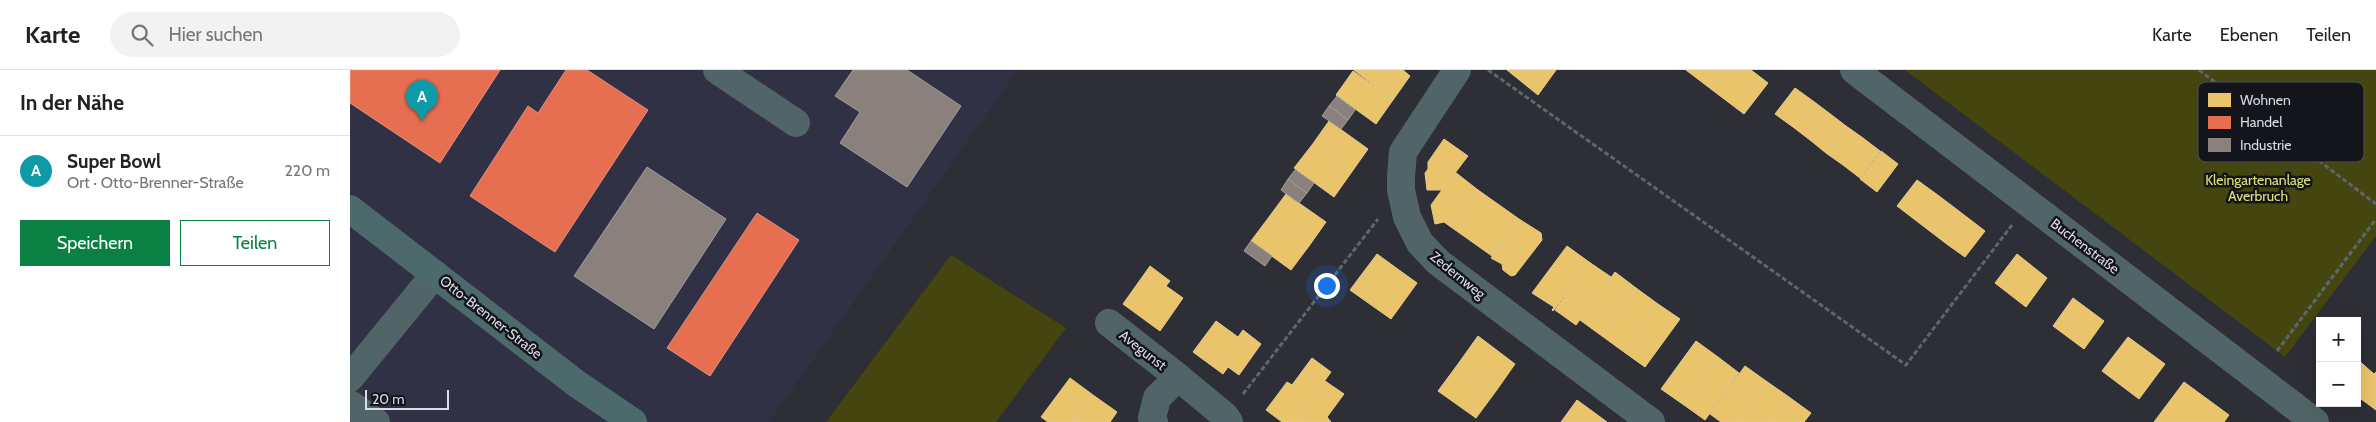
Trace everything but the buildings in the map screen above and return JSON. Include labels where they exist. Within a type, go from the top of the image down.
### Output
[{"type":"main road","name":"Otto-Brenner-Straße","points":[[350,209],[578,384],[633,422]]},
{"type":"street","points":[[717,70],[796,123]]},
{"type":"street","name":"Zedernweg","points":[[1457,70],[1403,152],[1400,190],[1408,217],[1420,243],[1438,262],[1651,422]]},
{"type":"street","name":"Buchenstraße","points":[[1854,70],[2315,422]]},
{"type":"street","points":[[350,378],[435,274]]},
{"type":"street","name":"Avegunst","points":[[1109,323],[1178,377],[1227,419]]},
{"type":"street","name":"Avegunst","points":[[1154,422],[1152,418],[1157,398],[1178,377]]},
{"type":"street","points":[[350,404],[376,422]]},
{"type":"path","points":[[1488,70],[1906,365],[2029,203]]},
{"type":"path","points":[[2199,70],[2215,82]]},
{"type":"path","points":[[2321,162],[2376,204]]},
{"type":"path","points":[[1227,419],[1400,190]]},
{"type":"path","points":[[2277,351],[2376,219]]},
{"type":"shaded area","points":[[350,70],[1018,70],[769,422],[350,422]]},
{"type":"green space","name":"Kleingartenanlage Averbruch","points":[[1905,70],[2376,70],[2376,236],[2285,357]]},
{"type":"green space","points":[[951,255],[1066,328],[996,422],[826,422]]},
{"type":"place","name":"Super Bowl","points":[[422,121]]}]
